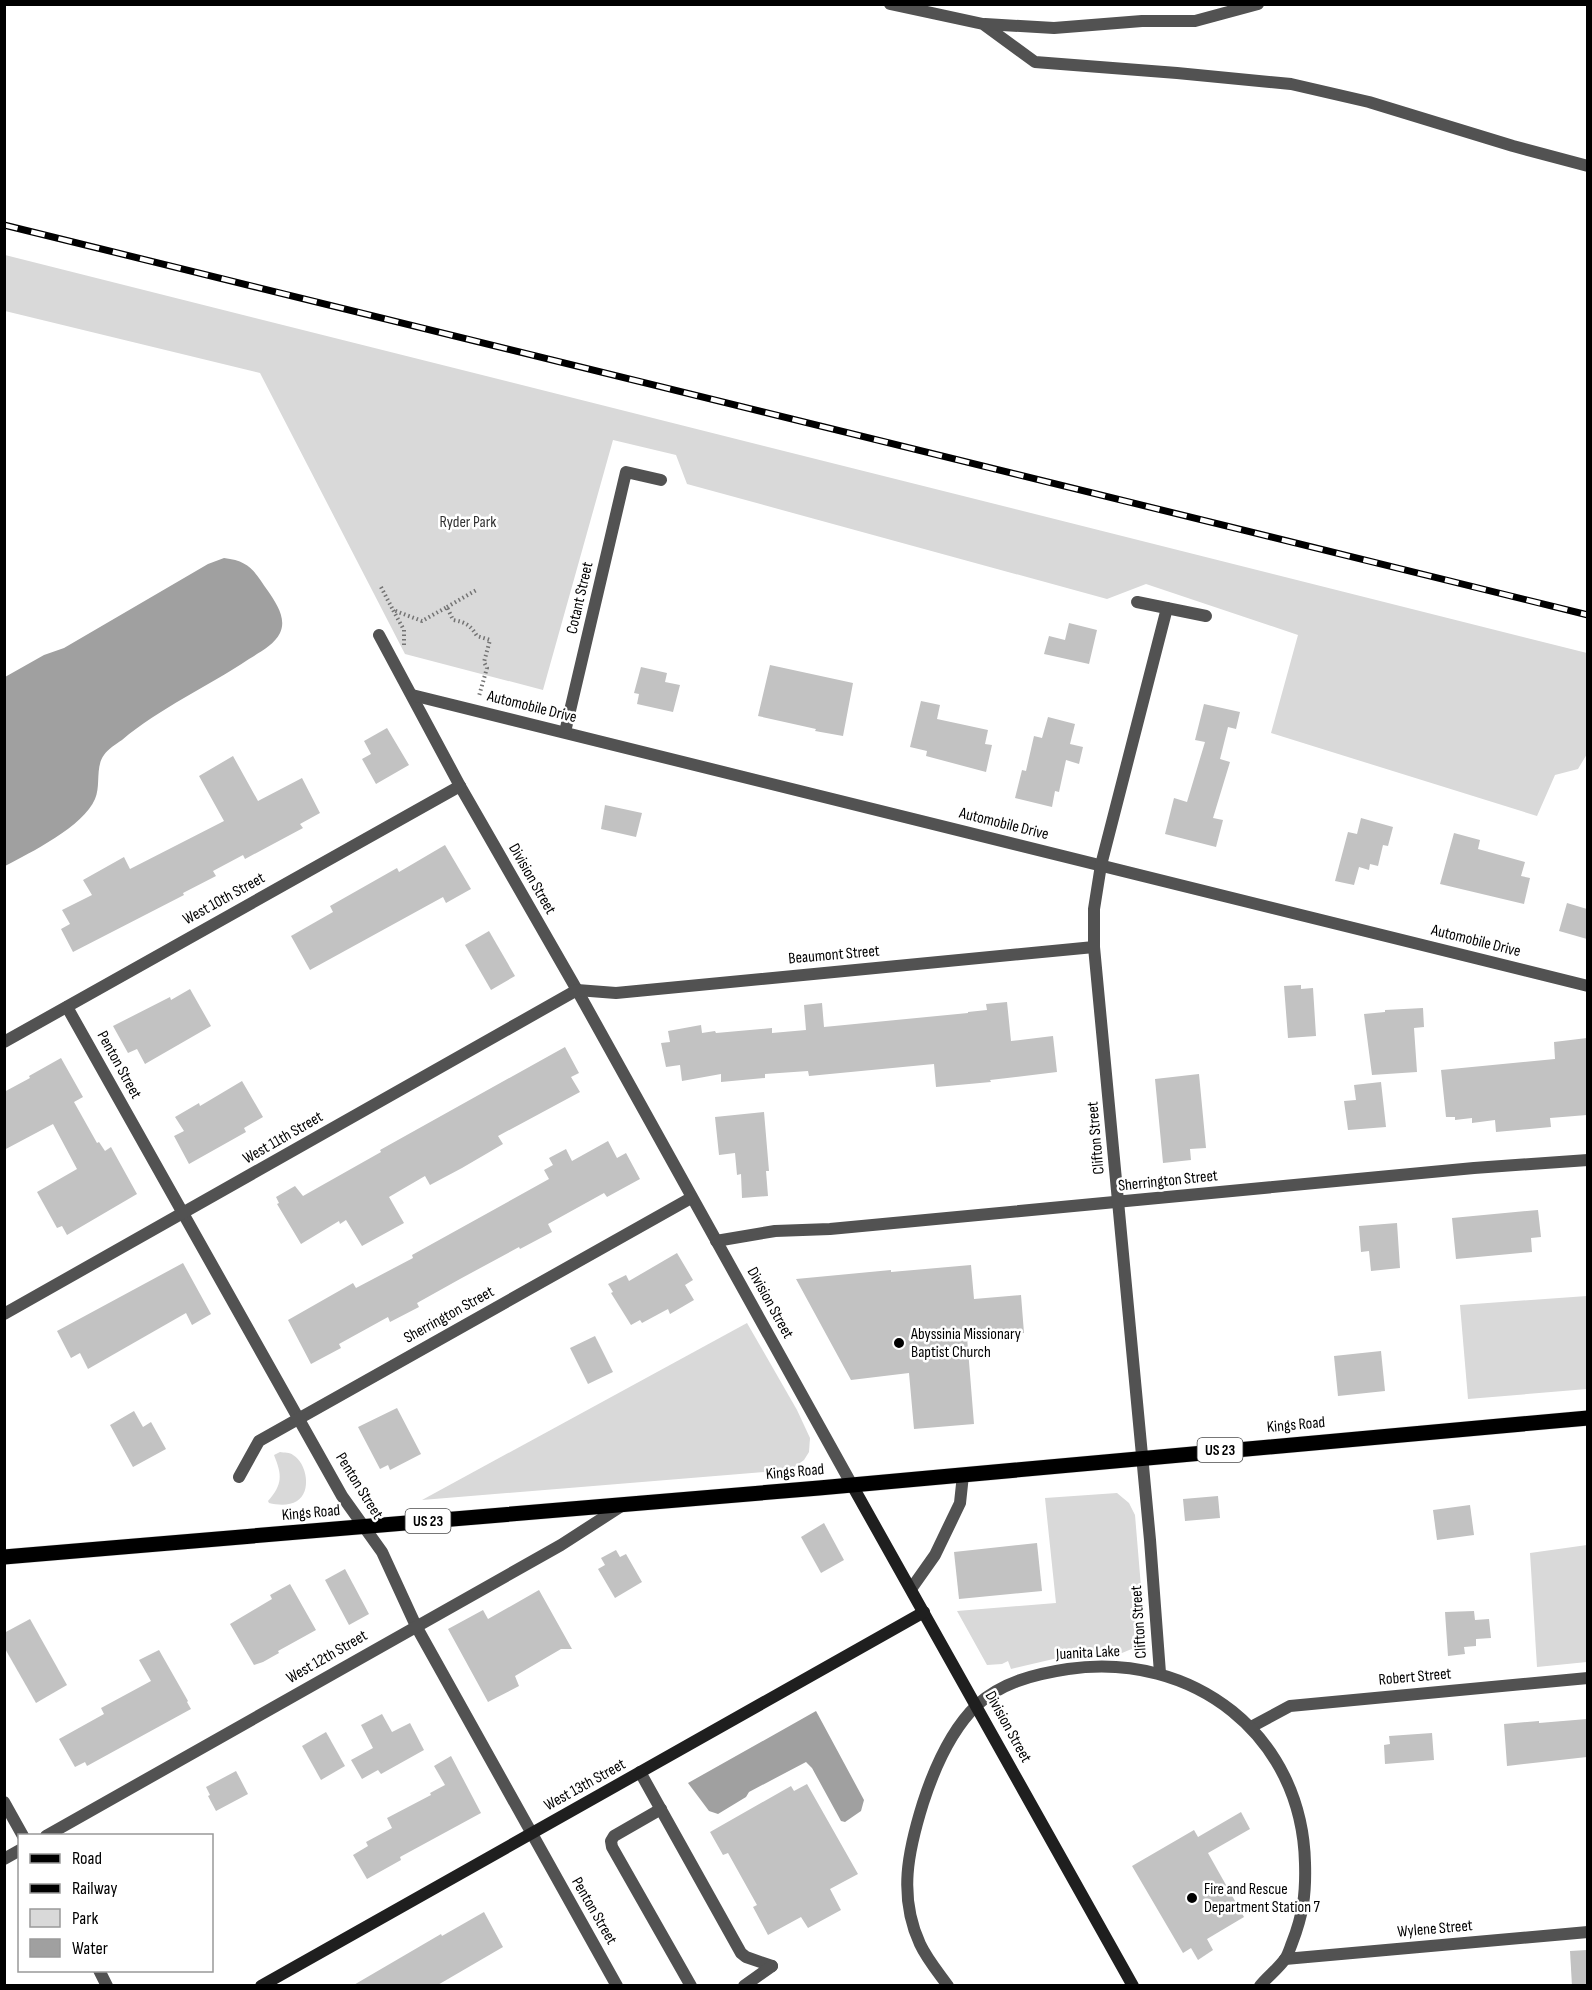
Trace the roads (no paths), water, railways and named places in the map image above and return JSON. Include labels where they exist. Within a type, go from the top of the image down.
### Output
[{"type":"main road","name":"Kings Road","points":[[4,1557],[852,1485],[1587,1418]]},
{"type":"street","points":[[890,4],[983,24],[1054,28],[1142,21],[1195,21],[1257,4]]},
{"type":"street","points":[[983,24],[1035,62],[1291,84],[1369,102],[1587,166]]},
{"type":"street","name":"Cotant Street","points":[[565,732],[626,472],[661,480]]},
{"type":"street","points":[[1137,602],[1206,616]]},
{"type":"street","name":"Clifton Street","points":[[1160,1673],[1150,1540],[1094,947],[1094,909],[1101,865],[1167,608]]},
{"type":"street","name":"Division Street","points":[[379,635],[460,786],[577,990],[691,1198],[1133,1986]]},
{"type":"street","name":"Automobile Drive","points":[[412,695],[1587,986]]},
{"type":"street","name":"West 10th Street","points":[[4,1042],[460,786]]},
{"type":"street","name":"Beaumont Street","points":[[577,990],[616,993],[1094,947]]},
{"type":"street","name":"West 11th Street","points":[[4,1314],[577,990]]},
{"type":"street","name":"Penton Street","points":[[68,1006],[342,1496],[382,1552],[416,1626],[617,1986]]},
{"type":"street","name":"Sherrington Street","points":[[716,1241],[775,1231],[830,1229],[1474,1168],[1587,1160]]},
{"type":"street","name":"Sherrington Street","points":[[239,1477],[259,1441],[691,1198]]},
{"type":"street","points":[[911,1589],[935,1556],[960,1503],[963,1474]]},
{"type":"street","name":"West 12th Street","points":[[50,1834],[561,1545],[624,1505]]},
{"type":"street","name":"West 13th Street","points":[[261,1986],[924,1612]]},
{"type":"street","name":"Juanita Lake","points":[[948,1986],[920,1944],[911,1918],[906,1877],[913,1835],[930,1780],[952,1738],[977,1706],[998,1690],[1019,1680],[1042,1673],[1084,1667],[1125,1666],[1160,1673],[1183,1681],[1221,1701],[1251,1728],[1285,1778],[1296,1807],[1305,1844],[1306,1883],[1301,1918],[1285,1959],[1260,1986]]},
{"type":"street","name":"Robert Street","points":[[1251,1728],[1290,1706],[1587,1678]]},
{"type":"street","points":[[640,1772],[741,1953],[771,1966],[744,1986]]},
{"type":"street","points":[[4,1802],[22,1834]]},
{"type":"street","points":[[661,1809],[614,1836],[611,1841],[612,1847],[691,1986]]},
{"type":"street","points":[[4,1859],[18,1851]]},
{"type":"street","name":"Wylene Street","points":[[1285,1959],[1587,1932]]},
{"type":"street","points":[[100,1972],[107,1986]]},
{"type":"water","points":[[224,558],[246,564],[255,573],[277,606],[282,622],[280,633],[262,651],[152,718],[110,749],[101,760],[97,794],[89,809],[55,838],[5,866],[5,677],[44,655],[64,648],[208,564]]},
{"type":"water","points":[[816,1711],[864,1800],[861,1811],[845,1822],[841,1821],[812,1768],[806,1762],[749,1792],[746,1797],[718,1814],[709,1811],[688,1783]]},
{"type":"railway","points":[[4,225],[1588,615]]},
{"type":"place","name":"Abyssinia Missionary Baptist Church","points":[[899,1343]]},
{"type":"place","name":"Fire and Rescue Department Station 7","points":[[1192,1898]]},
{"type":"park label","name":"Ryder Park","points":[[468,522]]}]
